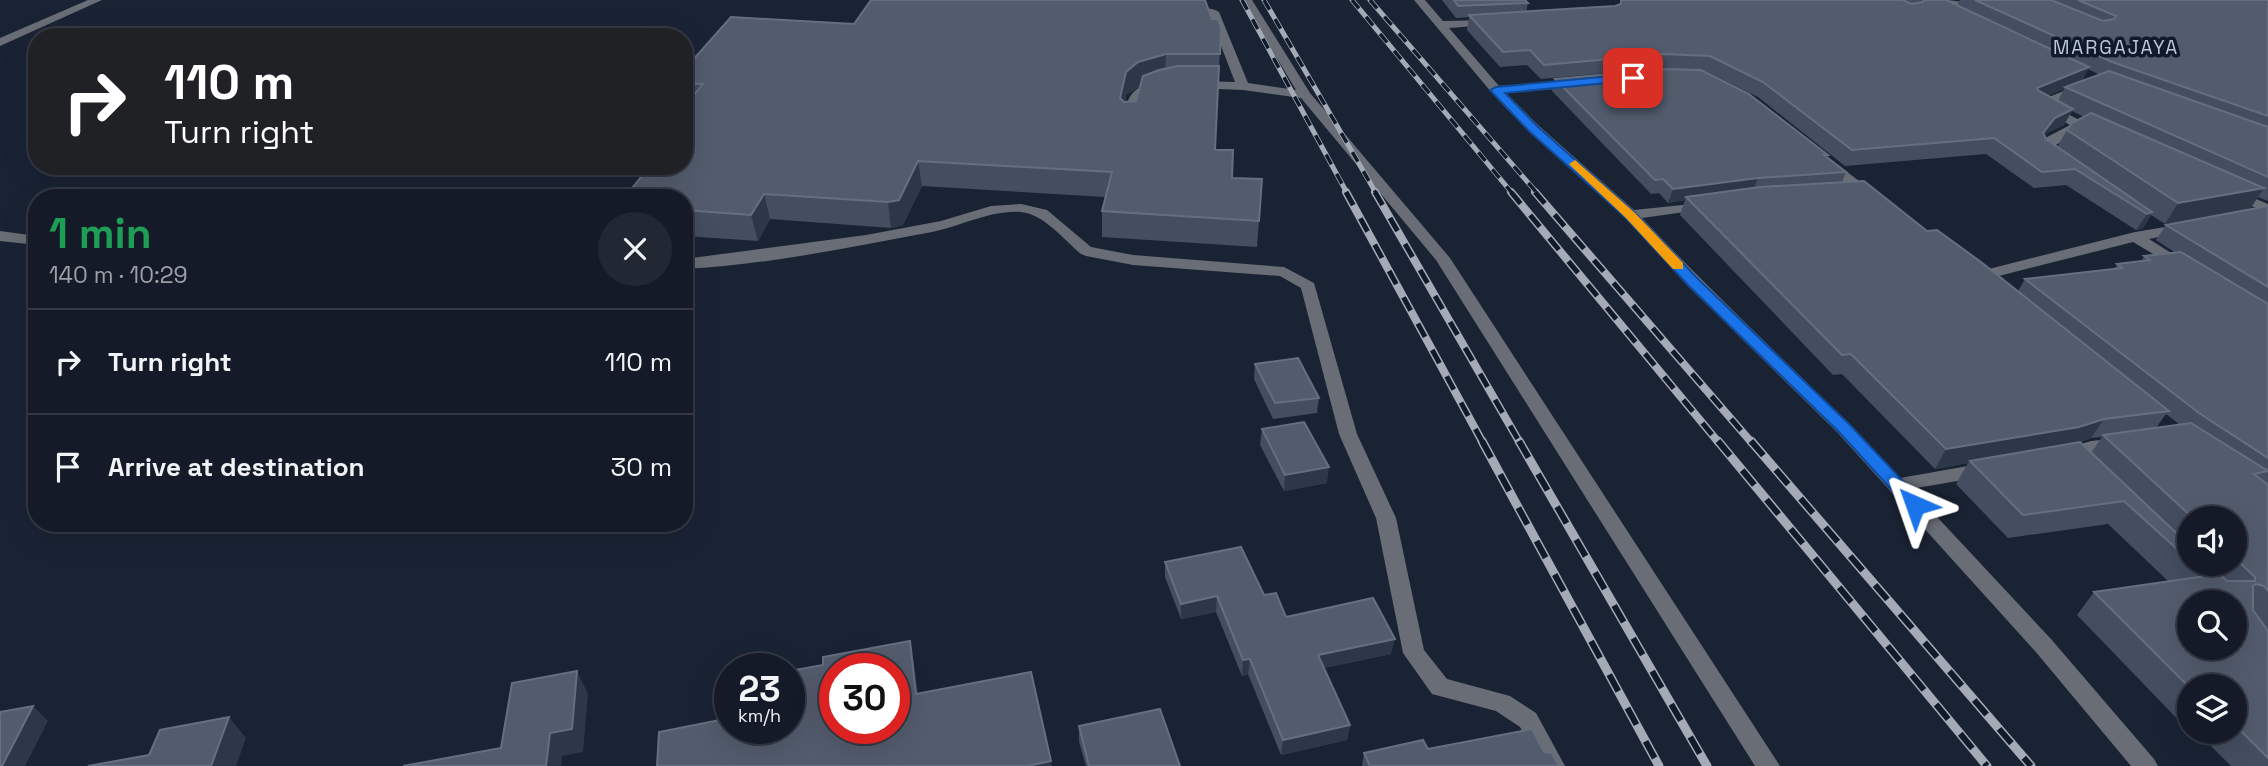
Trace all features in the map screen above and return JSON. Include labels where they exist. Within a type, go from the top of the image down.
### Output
[{"type":"street","points":[[32,28],[97,0]]},
{"type":"street","points":[[1208,0],[1243,86]]},
{"type":"street","points":[[1247,0],[1305,95],[1442,258],[1768,766]]},
{"type":"street","points":[[1419,0],[1496,90],[1533,128],[1631,215],[1693,282],[1834,418],[2043,645],[2146,766]]},
{"type":"street","points":[[1953,0],[1957,2],[1939,7],[1963,18]]},
{"type":"street","points":[[1172,12],[1213,12]]},
{"type":"street","points":[[1441,26],[1507,21]]},
{"type":"street","points":[[0,42],[28,30]]},
{"type":"street","points":[[2087,76],[2099,82],[2038,104],[2113,140]]},
{"type":"street","points":[[1496,90],[1591,81]]},
{"type":"street","points":[[1129,121],[1135,96],[1146,88],[1174,84],[1243,86],[1305,95]]},
{"type":"street","points":[[2064,166],[2045,148],[2054,138],[2080,125]]},
{"type":"street","points":[[1818,153],[1870,195],[1837,193]]},
{"type":"street","points":[[2219,187],[2268,211]]},
{"type":"street","points":[[1631,215],[1726,202]]},
{"type":"street","points":[[693,264],[866,240],[944,225],[991,211],[1021,208],[1042,213],[1086,251],[1133,260],[1283,272],[1308,286],[1348,434],[1386,518],[1414,653],[1440,687],[1502,703],[1528,720],[1553,766]]},
{"type":"street","points":[[2241,218],[2268,211]]},
{"type":"street","points":[[2139,217],[2161,232]]},
{"type":"street","points":[[2000,293],[1974,272],[2201,225]]},
{"type":"street","points":[[0,236],[28,240]]},
{"type":"street","points":[[2135,237],[2200,276]]},
{"type":"street","points":[[2043,460],[2070,455],[2091,447],[2141,441]]},
{"type":"street","points":[[2070,455],[2090,475]]},
{"type":"street","points":[[1897,485],[2003,467]]},
{"type":"building","points":[[871,0],[1205,0],[1212,19],[1218,19],[1221,28],[1220,54],[1166,54],[1138,62],[1126,72],[1120,98],[1124,102],[1136,101],[1143,76],[1159,70],[1178,66],[1219,66],[1215,150],[1233,150],[1232,178],[1262,179],[1259,221],[1102,211],[1112,172],[918,161],[899,200],[888,202],[764,194],[751,215],[693,211],[693,189],[631,189],[643,175],[693,175],[693,96],[703,84],[693,83],[693,60],[731,17],[854,24]]},
{"type":"building","points":[[1454,0],[1525,0],[1528,3],[1458,6]]},
{"type":"building","points":[[1621,0],[1903,0],[1911,4],[1924,0],[1946,0],[2089,67],[2037,88],[2073,109],[2055,118],[2043,133],[2046,139],[2152,212],[2147,214],[2075,169],[2042,172],[1994,138],[1852,150],[1763,82],[1710,56],[1664,54],[1544,65],[1530,50],[1503,52],[1469,15],[1615,6],[1621,4]]},
{"type":"building","points":[[1975,0],[2051,0],[2103,21],[2116,16],[2078,0],[2268,0],[2268,116],[2112,62]]},
{"type":"building","points":[[1664,69],[1701,70],[1749,94],[1846,172],[1758,178],[1673,189],[1663,179],[1655,180],[1555,79]]},
{"type":"building","points":[[2109,71],[2268,127],[2268,177],[2065,87]]},
{"type":"building","points":[[2091,113],[2264,188],[2178,203],[2067,130],[2072,123]]},
{"type":"building","points":[[1864,181],[1927,231],[1937,230],[1981,262],[2169,411],[2104,419],[2079,427],[1946,449],[1851,354],[1842,355],[1686,197],[1760,187]]},
{"type":"building","points":[[2268,206],[2268,287],[2166,225]]},
{"type":"building","points":[[2181,252],[2268,304],[2268,458],[2199,413],[2025,279],[2122,268],[2117,264],[2150,260],[2144,256]]},
{"type":"building","points":[[1298,358],[1319,398],[1275,403],[1255,364]]},
{"type":"building","points":[[1304,422],[1329,467],[1285,475],[1262,429]]},
{"type":"building","points":[[2191,423],[2268,471],[2254,474],[2268,485],[2268,591],[2264,586],[2253,586],[2253,610],[2268,631],[2268,758],[2247,737],[2247,674],[2177,675],[2094,592],[2206,576],[2221,576],[2227,581],[2255,581],[2255,577],[2247,569],[2247,506],[2180,506],[2103,435]]},
{"type":"building","points":[[2080,442],[2177,534],[2177,549],[2124,501],[2023,515],[1970,461]]},
{"type":"building","points":[[1241,547],[1264,595],[1276,593],[1286,617],[1373,598],[1395,639],[1318,655],[1350,725],[1283,740],[1250,659],[1243,660],[1217,596],[1181,604],[1165,562]]},
{"type":"building","points":[[910,641],[916,694],[1031,672],[1051,761],[1028,766],[657,766],[659,732],[714,721],[714,744],[805,744],[805,668],[819,666],[819,744],[910,744],[910,653],[845,653]]},
{"type":"building","points":[[577,671],[572,729],[550,733],[546,766],[403,766],[501,748],[512,683]]},
{"type":"building","points":[[33,706],[2,766],[0,766],[0,712]]},
{"type":"building","points":[[1160,709],[1180,766],[1089,766],[1079,726]]},
{"type":"building","points":[[229,717],[211,766],[88,766],[149,755],[160,730]]},
{"type":"building","points":[[1532,729],[1544,752],[1552,753],[1559,766],[1370,766],[1364,753],[1423,740],[1428,749]]},
{"type":"railway","points":[[1242,0],[1347,193]]},
{"type":"railway","points":[[1264,0],[1376,193]]},
{"type":"railway","points":[[1352,0],[1512,193]]},
{"type":"railway","points":[[1370,0],[1537,193]]},
{"type":"railway","points":[[1346,192],[1483,443]]},
{"type":"railway","points":[[1375,192],[1520,443]]},
{"type":"railway","points":[[1511,192],[1719,443]]},
{"type":"railway","points":[[1535,192],[1752,443]]},
{"type":"railway","points":[[1482,441],[1659,766]]},
{"type":"railway","points":[[1519,441],[1707,766]]},
{"type":"railway","points":[[1718,441],[1987,766]]},
{"type":"railway","points":[[1751,441],[2031,766]]},
{"type":"slow traffic","points":[[1575,164],[1631,215],[1678,266]]},
{"type":"district","name":"MARGAJAYA","points":[[2116,47]]},
{"type":"route","points":[[1633,78],[1496,90],[1533,128],[1631,215],[1693,282],[1843,428],[1915,505]]}]
